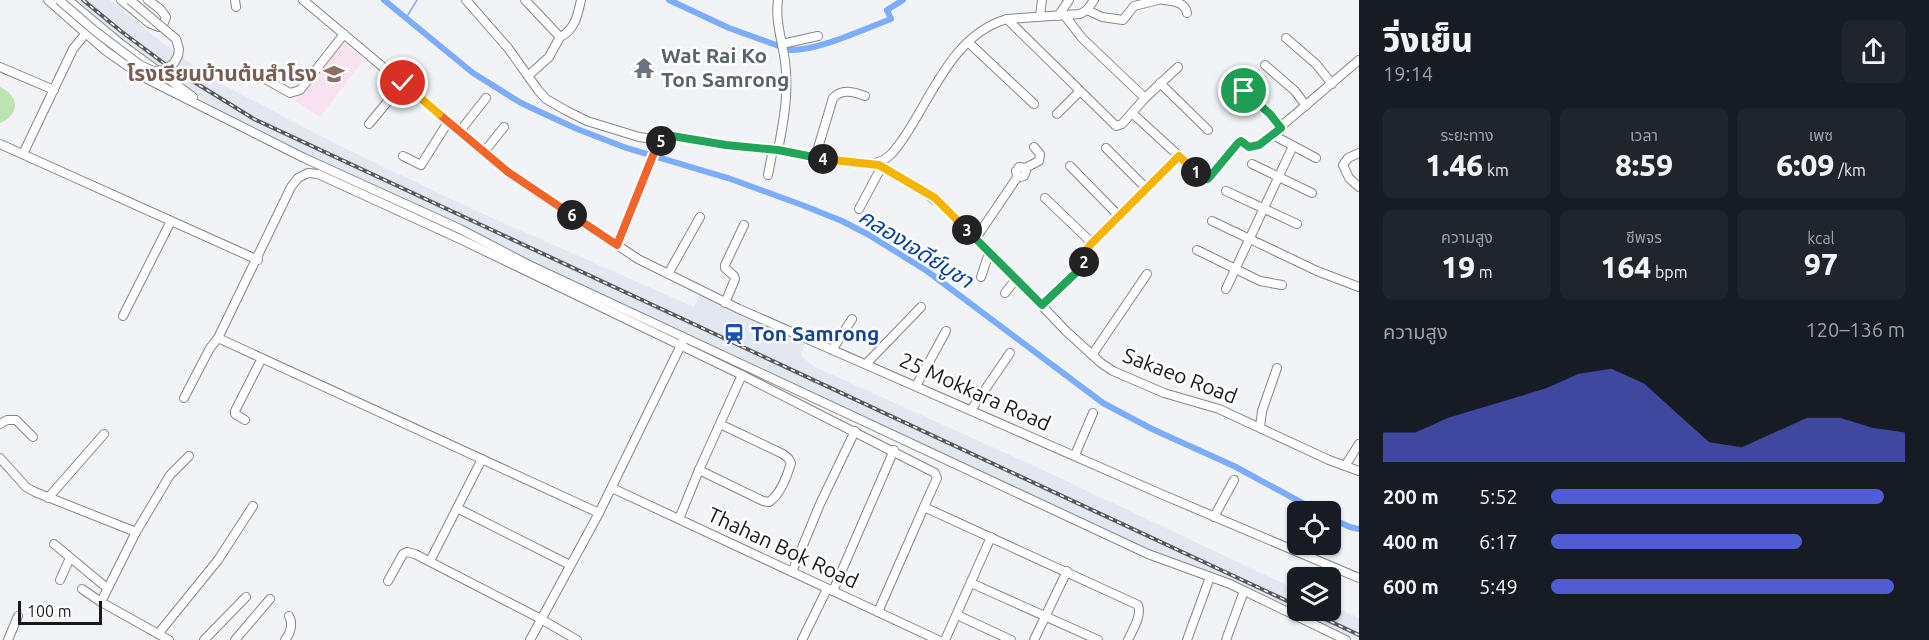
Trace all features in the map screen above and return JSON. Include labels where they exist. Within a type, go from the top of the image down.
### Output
[{"type":"street","points":[[48,0],[133,71],[304,158],[460,229],[586,292],[683,341],[742,375],[894,450],[935,473],[937,478],[878,612]]},
{"type":"street","points":[[59,0],[140,65],[153,71],[165,70],[174,63],[178,56],[179,49],[176,39],[130,0]]},
{"type":"street","points":[[68,0],[121,44],[219,114]]},
{"type":"street","points":[[122,0],[149,23],[159,27],[163,25],[166,17],[148,0]]},
{"type":"street","name":"25 Mokkara Road","points":[[303,0],[522,182],[638,259],[725,303],[1359,578]]},
{"type":"street","points":[[465,0],[508,48],[546,99],[587,121],[630,135],[654,139],[666,135],[726,145],[776,150],[815,158],[878,165]]},
{"type":"street","points":[[525,0],[560,37]]},
{"type":"street","points":[[528,76],[549,57],[560,37],[568,32],[581,0]]},
{"type":"street","points":[[768,175],[776,150],[787,97],[783,47],[777,20],[778,0]]},
{"type":"street","points":[[1040,16],[1042,0]]},
{"type":"street","points":[[1061,16],[1069,0]]},
{"type":"street","points":[[859,209],[878,165],[893,153],[943,72],[968,42],[996,22],[1007,19],[1080,14],[1087,10],[1094,0]]},
{"type":"street","points":[[1087,10],[1102,17],[1123,20],[1134,6],[1156,0]]},
{"type":"street","points":[[1163,0],[1183,5],[1187,14]]},
{"type":"street","points":[[1061,16],[1145,98]]},
{"type":"street","points":[[1007,19],[1116,126],[1122,124],[1178,66]]},
{"type":"street","points":[[23,154],[73,49],[86,33]]},
{"type":"street","points":[[267,80],[290,93],[300,90],[344,34]]},
{"type":"street","points":[[783,47],[818,36]]},
{"type":"street","points":[[1286,38],[1316,64],[1332,84]]},
{"type":"street","points":[[968,42],[1034,104]]},
{"type":"street","points":[[1131,113],[1207,179],[1238,143],[1241,141],[1253,148],[1273,135],[1359,60]]},
{"type":"street","points":[[1265,65],[1295,91],[1306,106]]},
{"type":"street","points":[[0,67],[54,90]]},
{"type":"street","points":[[369,124],[403,83]]},
{"type":"street","points":[[1160,83],[1208,130]]},
{"type":"street","points":[[1056,114],[1080,91]]},
{"type":"street","points":[[1244,91],[1270,114],[1281,128]]},
{"type":"street","points":[[815,158],[833,98],[840,92],[865,96]]},
{"type":"street","points":[[460,131],[486,98]]},
{"type":"street","points":[[403,156],[421,165],[448,122]]},
{"type":"street","points":[[484,152],[504,127]]},
{"type":"street","points":[[617,245],[656,148],[666,135]]},
{"type":"street","points":[[1273,135],[1316,158]]},
{"type":"street","points":[[0,144],[258,260]]},
{"type":"street","points":[[1226,289],[1293,146]]},
{"type":"street","points":[[976,238],[1018,176],[1024,176],[1025,168],[1040,160],[1041,154],[1034,147]]},
{"type":"street","points":[[1106,148],[1146,188]]},
{"type":"street","points":[[1359,153],[1348,158],[1342,165],[1345,172],[1359,187]]},
{"type":"street","points":[[1042,305],[1083,266],[1087,249],[1092,243],[1179,156]]},
{"type":"street","points":[[1251,164],[1312,193]]},
{"type":"street","name":"Sakaeo Road","points":[[878,165],[935,198],[1065,331],[1113,371],[1154,389],[1219,410],[1345,466],[1358,468]]},
{"type":"street","points":[[1070,166],[1118,215]]},
{"type":"street","points":[[184,398],[258,260],[291,187],[298,178],[308,173],[318,174],[1148,554],[1244,591],[1346,640]]},
{"type":"street","points":[[1226,191],[1297,224]]},
{"type":"street","points":[[1045,198],[1092,243]]},
{"type":"street","points":[[668,274],[700,217]]},
{"type":"street","points":[[123,316],[171,221]]},
{"type":"street","points":[[1212,221],[1317,271],[1359,287]]},
{"type":"street","points":[[725,303],[735,279],[725,265],[744,225]]},
{"type":"street","points":[[1197,250],[1260,281],[1282,285]]},
{"type":"street","points":[[981,277],[989,253]]},
{"type":"street","points":[[1092,355],[1147,274]]},
{"type":"street","points":[[1005,293],[1016,279]]},
{"type":"street","points":[[866,364],[921,307]]},
{"type":"street","points":[[832,350],[852,319]]},
{"type":"street","points":[[916,386],[946,331]]},
{"type":"street","points":[[218,338],[600,513]]},
{"type":"street","points":[[530,640],[600,513],[683,341]]},
{"type":"street","points":[[971,410],[1010,353]]},
{"type":"street","points":[[245,420],[235,411],[262,358]]},
{"type":"street","points":[[1260,427],[1265,401],[1277,368]]},
{"type":"street","points":[[679,519],[742,375]]},
{"type":"street","points":[[1075,455],[1093,413]]},
{"type":"street","points":[[0,424],[7,420],[16,420],[33,437]]},
{"type":"street","points":[[699,470],[762,501],[769,501],[778,493],[789,469],[791,463],[789,458],[783,454],[720,424]]},
{"type":"street","points":[[792,572],[820,504],[855,431]]},
{"type":"street","points":[[48,498],[104,434]]},
{"type":"street","points":[[1345,466],[1359,444]]},
{"type":"street","points":[[802,640],[830,590],[894,450]]},
{"type":"street","points":[[101,602],[136,532],[170,475],[189,456]]},
{"type":"street","points":[[0,458],[26,487],[48,498],[136,532]]},
{"type":"street","points":[[430,561],[482,459]]},
{"type":"street","points":[[1214,517],[1234,480]]},
{"type":"street","name":"Thahan Bok Road","points":[[612,488],[938,640]]},
{"type":"street","points":[[158,634],[218,560],[253,506]]},
{"type":"street","points":[[924,507],[1138,604],[1140,610],[1128,640]]},
{"type":"street","points":[[457,508],[570,565]]},
{"type":"street","points":[[945,640],[991,537]]},
{"type":"street","points":[[54,544],[107,588]]},
{"type":"street","points":[[388,581],[403,554],[407,552],[415,554],[577,640]]},
{"type":"street","points":[[60,580],[70,558]]},
{"type":"street","points":[[1034,640],[1067,571]]},
{"type":"street","points":[[1186,640],[1210,577]]},
{"type":"street","points":[[971,583],[1098,640]]},
{"type":"street","points":[[82,590],[169,640]]},
{"type":"street","points":[[1226,640],[1244,591]]},
{"type":"street","points":[[204,640],[246,597]]},
{"type":"street","points":[[235,640],[270,599]]},
{"type":"street","points":[[957,615],[1011,640]]},
{"type":"street","points":[[8,640],[18,616]]},
{"type":"street","points":[[285,640],[290,634],[289,616]]},
{"type":"shaded area","points":[[75,0],[110,0],[212,79],[338,145],[472,209],[694,307],[700,294],[804,344],[801,356],[815,367],[1043,470],[1287,585],[1287,607],[1213,573],[1154,552],[538,265],[450,219],[306,155],[220,112],[108,29]]},
{"type":"shaded area","name":"โรงเรียนบ้านต้นสำโรง","points":[[342,41],[364,59],[320,117],[295,101]]},
{"type":"shaded area","points":[[1341,610],[1359,618],[1359,640],[1318,621],[1341,621]]},
{"type":"green space","points":[[0,87],[11,95],[15,105],[12,115],[0,123]]},
{"type":"waterway","name":"คลองเจดีย์บูชา","points":[[384,0],[473,73],[521,103],[577,129],[624,147],[728,178],[842,221],[869,235],[927,271],[1103,403],[1152,429],[1234,466],[1299,501]]},
{"type":"waterway","points":[[406,18],[417,0]]},
{"type":"waterway","points":[[669,0],[729,28],[790,50],[814,47],[891,19],[887,10],[903,0]]},
{"type":"waterway","name":"คลองเจดีย์บูชา","points":[[1341,523],[1359,529]]},
{"type":"railway","points":[[83,0],[165,64],[254,119],[1287,601]]},
{"type":"railway","points":[[1329,621],[1359,635]]},
{"type":"place","name":"Wat Rai Ko Ton Samrong","points":[[644,68]]},
{"type":"place","name":"โรงเรียนบ้านต้นสำโรง","points":[[334,74]]},
{"type":"place","name":"Ton Samrong","points":[[734,334]]},
{"type":"route","points":[[403,83],[508,172],[617,245],[656,148],[666,135],[687,137],[726,145],[778,150],[801,156],[882,166],[935,198],[1042,305],[1083,266],[1087,249],[1092,243],[1179,156],[1204,179],[1208,179],[1238,143],[1241,141],[1249,147],[1256,147],[1281,128],[1270,114],[1244,91]]}]
